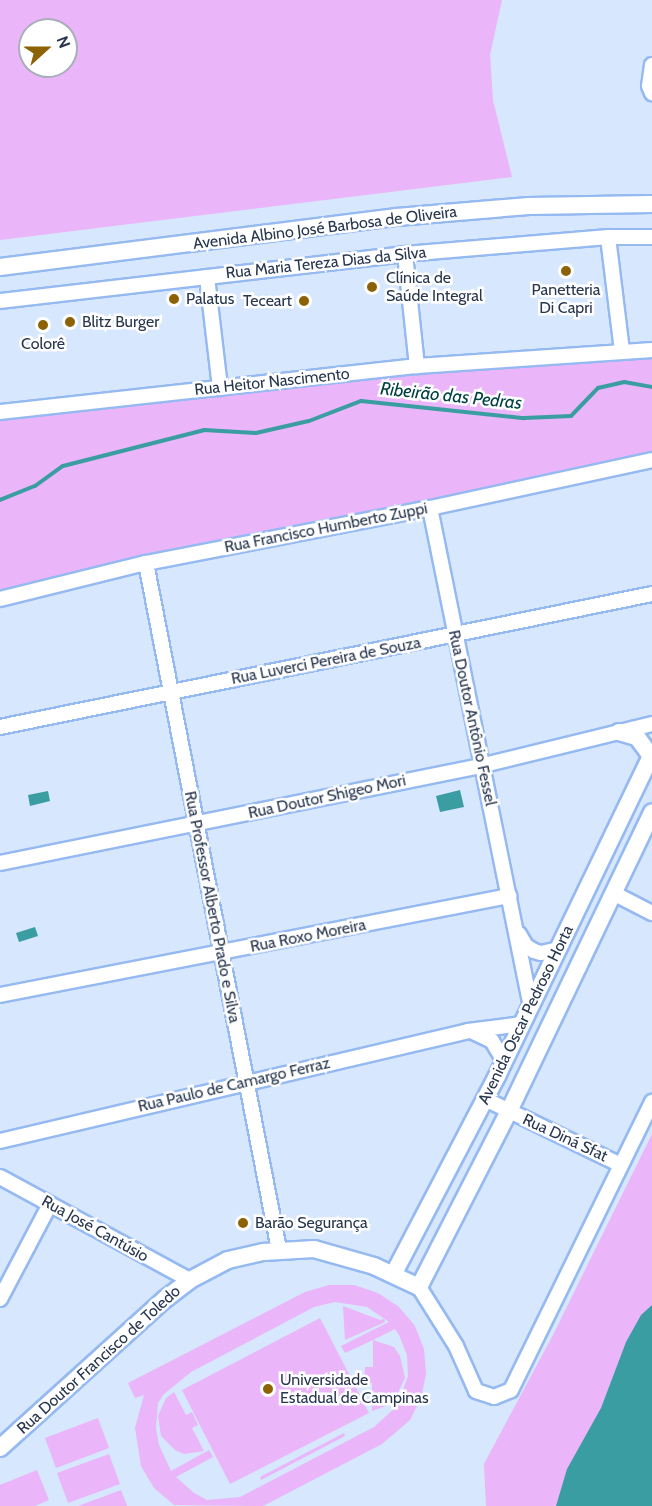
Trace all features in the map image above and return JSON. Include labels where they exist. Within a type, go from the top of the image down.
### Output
[{"type":"main road","name":"Avenida Albino José Barbosa de Oliveira","points":[[0,267],[397,217],[529,206],[652,204]]},
{"type":"main road","points":[[619,732],[637,737],[652,755]]},
{"type":"main road","name":"Avenida Oscar Pedroso Horta","points":[[394,1274],[504,1061],[652,755]]},
{"type":"main road","name":"Avenida Oscar Pedroso Horta","points":[[419,1287],[509,1112],[615,894],[652,812]]},
{"type":"main road","name":"Rua Doutor Francisco de Toledo","points":[[0,1448],[165,1299],[190,1280],[228,1260],[279,1250],[314,1250],[394,1274],[419,1287]]},
{"type":"street","points":[[652,65],[649,86],[652,93]]},
{"type":"street","points":[[608,237],[622,351]]},
{"type":"street","name":"Rua Maria Tereza Dias da Silva","points":[[0,301],[405,254],[608,237],[652,237]]},
{"type":"street","points":[[405,254],[417,366]]},
{"type":"street","points":[[207,277],[220,387]]},
{"type":"street","name":"Rua Heitor Nascimento","points":[[0,412],[417,366],[652,350]]},
{"type":"street","name":"Rua Francisco Humberto Zuppi","points":[[0,599],[146,563],[430,508],[652,460]]},
{"type":"street","name":"Rua Doutor Antônio Fessel","points":[[430,508],[454,636],[484,765],[531,1006]]},
{"type":"street","name":"Rua Professor Alberto Prado e Silva","points":[[146,563],[222,953],[244,1082],[279,1250]]},
{"type":"street","name":"Rua Luverci Pereira de Souza","points":[[0,727],[652,594]]},
{"type":"street","name":"Rua Doutor Shigeo Mori","points":[[0,863],[484,765],[652,724]]},
{"type":"street","points":[[615,894],[652,913]]},
{"type":"street","name":"Rua Roxo Moreira","points":[[0,995],[509,896]]},
{"type":"street","name":"Rua Doutor Antônio Fessel","points":[[515,927],[526,946],[534,951],[541,953],[559,949]]},
{"type":"street","name":"Rua Paulo de Camargo Ferraz","points":[[0,1141],[468,1031],[522,1024]]},
{"type":"street","points":[[468,1031],[492,1041],[504,1061]]},
{"type":"street","name":"Rua Diná Sfat","points":[[485,1099],[621,1165]]},
{"type":"street","points":[[419,1287],[456,1346],[476,1391],[494,1397],[511,1390],[652,1101]]},
{"type":"street","name":"Rua José Cantúsio","points":[[0,1177],[190,1280]]},
{"type":"street","points":[[0,1299],[50,1204]]},
{"type":"shaded area","points":[[0,0],[502,0],[490,55],[493,100],[512,177],[0,240]]},
{"type":"shaded area","points":[[652,352],[652,457],[0,599],[0,412],[417,366]]},
{"type":"shaded area","points":[[460,790],[464,807],[440,812],[436,796]]},
{"type":"shaded area","points":[[48,791],[50,801],[30,806],[28,795]]},
{"type":"shaded area","points":[[35,927],[38,936],[19,942],[16,933]]},
{"type":"shaded area","points":[[652,1134],[652,1506],[486,1506],[484,1464],[554,1333]]},
{"type":"shaded area","points":[[329,1285],[354,1285],[378,1293],[399,1307],[415,1326],[424,1349],[426,1374],[421,1398],[410,1420],[382,1444],[263,1506],[174,1505],[154,1488],[141,1466],[135,1428],[144,1395],[135,1398],[128,1383],[305,1292]],"holes":[[[335,1302],[367,1307],[389,1322],[341,1346],[345,1353],[395,1329],[407,1355],[408,1376],[397,1406],[374,1427],[240,1497],[207,1500],[194,1493],[176,1477],[213,1457],[209,1450],[171,1471],[159,1445],[156,1428],[158,1403],[164,1394],[191,1372],[314,1307]]]},
{"type":"shaded area","points":[[652,1305],[652,1506],[556,1506],[567,1469],[601,1408],[626,1342],[641,1315]]},
{"type":"shaded area","points":[[343,1306],[380,1320],[384,1319],[385,1322],[345,1340]]},
{"type":"shaded area","points":[[320,1318],[369,1413],[230,1484],[182,1390]]},
{"type":"shaded area","points":[[373,1340],[394,1347],[400,1356],[405,1378],[395,1399],[388,1405],[372,1411],[372,1383],[364,1382],[365,1367],[373,1367]]},
{"type":"shaded area","points":[[174,1392],[186,1415],[192,1412],[198,1425],[192,1428],[204,1451],[184,1454],[175,1450],[161,1436],[158,1416],[166,1398]]},
{"type":"shaded area","points":[[98,1418],[109,1448],[56,1468],[45,1438]]},
{"type":"shaded area","points":[[344,1433],[345,1436],[261,1480],[260,1477]]},
{"type":"shaded area","points":[[109,1454],[120,1484],[68,1503],[57,1473]]},
{"type":"shaded area","points":[[37,1470],[49,1500],[35,1506],[0,1506],[0,1485]]},
{"type":"shaded area","points":[[121,1490],[127,1506],[78,1506]]},
{"type":"waterway","name":"Ribeirão das Pedras","points":[[0,500],[35,486],[63,466],[204,430],[256,433],[309,421],[361,401],[524,418],[571,416],[598,388],[624,382],[652,387]]},
{"type":"place","name":"Panetteria Di Capri","points":[[566,271]]},
{"type":"place","name":"Clínica de Saúde Integral","points":[[372,287]]},
{"type":"place","name":"Palatus","points":[[174,299]]},
{"type":"place","name":"Teceart","points":[[304,301]]},
{"type":"place","name":"Blitz Burger","points":[[70,322]]},
{"type":"place","name":"Colorê","points":[[43,325]]},
{"type":"place","name":"Barão Segurança","points":[[243,1223]]},
{"type":"place","name":"Universidade Estadual de Campinas","points":[[268,1389]]}]
